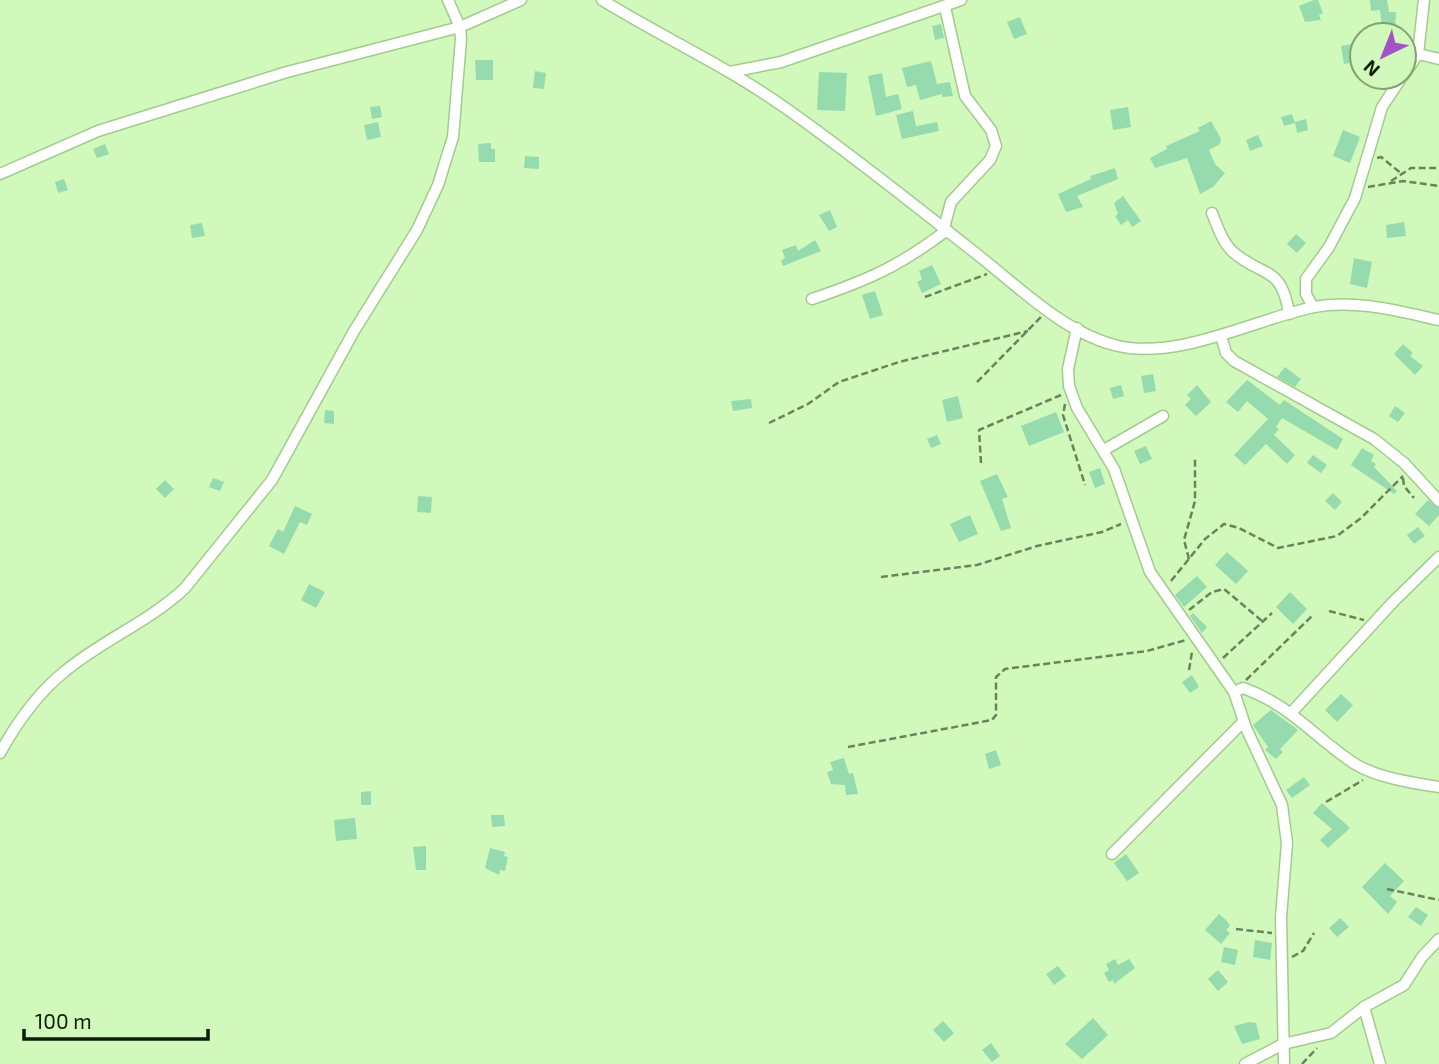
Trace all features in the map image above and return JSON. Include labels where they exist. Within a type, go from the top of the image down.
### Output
[{"type":"street","points":[[0,753],[26,713],[60,675],[185,588],[277,473],[354,331],[407,249],[438,185],[456,120],[460,27],[448,0]]},
{"type":"street","points":[[0,174],[108,127],[287,72],[460,27],[521,0]]},
{"type":"street","points":[[602,0],[730,72],[793,113],[1048,310],[1076,328],[1120,346],[1148,348],[1221,336],[1313,307],[1357,305],[1439,320]]},
{"type":"street","points":[[730,72],[782,62],[961,0]]},
{"type":"street","points":[[1424,0],[1418,54],[1439,59]]},
{"type":"street","points":[[812,299],[871,279],[908,260],[945,229],[951,202],[990,160],[996,146],[991,130],[965,96],[945,7]]},
{"type":"street","points":[[1313,307],[1306,293],[1306,279],[1329,247],[1358,190],[1382,107],[1393,91]]},
{"type":"street","points":[[1212,213],[1228,247],[1268,273],[1283,287],[1289,314]]},
{"type":"street","points":[[1076,328],[1068,369],[1072,395],[1123,489],[1143,557],[1177,615],[1195,635],[1234,692],[1243,722],[1282,806],[1285,822],[1282,934],[1284,1064]]},
{"type":"street","points":[[1221,336],[1226,353],[1234,361],[1374,439],[1404,463],[1439,501]]},
{"type":"street","points":[[1104,450],[1163,416]]},
{"type":"street","points":[[1292,712],[1439,557]]},
{"type":"street","points":[[1234,692],[1243,688],[1292,712],[1357,765],[1439,787]]},
{"type":"street","points":[[1112,854],[1243,722]]},
{"type":"street","points":[[1245,1064],[1283,1044],[1331,1033],[1364,1007],[1404,985],[1422,957],[1439,939]]},
{"type":"street","points":[[1364,1007],[1380,1064]]},
{"type":"path","points":[[1368,159],[1381,157],[1402,174]]},
{"type":"path","points":[[1388,183],[1412,168],[1439,168]]},
{"type":"path","points":[[1358,190],[1403,181],[1439,186]]},
{"type":"path","points":[[925,296],[996,270]]},
{"type":"path","points":[[977,382],[1048,310]]},
{"type":"path","points":[[769,423],[808,404],[839,382],[911,359],[1028,331]]},
{"type":"path","points":[[981,463],[979,430],[984,426],[1072,395]]},
{"type":"path","points":[[1072,395],[1063,406],[1063,415],[1085,485]]},
{"type":"path","points":[[1189,559],[1184,540],[1195,501],[1195,458]]},
{"type":"path","points":[[1404,463],[1404,486],[1414,498]]},
{"type":"path","points":[[1162,592],[1205,539],[1224,524],[1239,528],[1278,548],[1337,536],[1361,518],[1403,478]]},
{"type":"path","points":[[881,577],[977,565],[1037,546],[1102,532],[1130,520]]},
{"type":"path","points":[[1177,615],[1191,609],[1212,592],[1224,589],[1262,621]]},
{"type":"path","points":[[1329,611],[1374,624]]},
{"type":"path","points":[[1216,665],[1272,613]]},
{"type":"path","points":[[1234,692],[1312,616]]},
{"type":"path","points":[[848,747],[992,720],[996,715],[996,677],[1005,669],[1147,651],[1195,635]]},
{"type":"path","points":[[1326,803],[1375,772]]},
{"type":"path","points":[[1387,889],[1395,893],[1439,900]]},
{"type":"path","points":[[1236,929],[1282,934]]},
{"type":"path","points":[[1284,962],[1303,951],[1314,933]]},
{"type":"building","points":[[1318,0],[1323,13],[1319,15],[1321,20],[1305,22],[1299,6]]},
{"type":"building","points":[[1370,0],[1387,0],[1389,12],[1396,12],[1396,21],[1381,21],[1380,10],[1371,11]]},
{"type":"building","points":[[1020,17],[1027,34],[1014,39],[1007,22]]},
{"type":"building","points":[[941,24],[944,38],[935,40],[932,26]]},
{"type":"building","points":[[1348,45],[1348,63],[1344,64],[1341,46]]},
{"type":"building","points":[[475,60],[493,60],[493,80],[476,80]]},
{"type":"building","points":[[931,61],[937,84],[950,82],[953,96],[942,97],[942,94],[920,100],[916,85],[907,87],[902,68]]},
{"type":"building","points":[[535,71],[546,73],[544,89],[533,88]]},
{"type":"building","points":[[819,72],[847,73],[845,111],[817,110]]},
{"type":"building","points":[[882,73],[886,97],[898,94],[902,109],[876,116],[868,76]]},
{"type":"building","points":[[380,106],[382,117],[372,119],[370,107]]},
{"type":"building","points":[[1128,107],[1131,127],[1113,130],[1110,110]]},
{"type":"building","points":[[913,111],[916,126],[937,122],[939,131],[902,139],[896,115]]},
{"type":"building","points":[[1292,114],[1295,123],[1284,126],[1281,117]]},
{"type":"building","points":[[1306,119],[1308,130],[1297,133],[1295,122]]},
{"type":"building","points":[[1211,121],[1221,139],[1220,144],[1209,150],[1215,164],[1225,173],[1213,187],[1200,194],[1187,158],[1155,168],[1150,158],[1167,149],[1166,146],[1200,131],[1198,128]]},
{"type":"building","points":[[378,122],[381,137],[367,140],[364,125]]},
{"type":"building","points":[[1343,130],[1360,137],[1350,163],[1333,156]]},
{"type":"building","points":[[1258,135],[1263,146],[1250,151],[1246,140]]},
{"type":"building","points":[[491,143],[491,149],[495,149],[495,162],[479,162],[478,144]]},
{"type":"building","points":[[105,144],[109,154],[97,158],[93,149]]},
{"type":"building","points":[[525,156],[539,157],[539,169],[524,168]]},
{"type":"building","points":[[1115,168],[1118,179],[1077,196],[1083,207],[1066,212],[1058,194],[1091,179],[1090,176]]},
{"type":"building","points":[[64,179],[68,190],[58,193],[55,182]]},
{"type":"building","points":[[1123,196],[1141,221],[1132,227],[1128,220],[1121,225],[1115,216],[1118,214],[1114,203]]},
{"type":"building","points":[[830,210],[837,227],[829,231],[819,215]]},
{"type":"building","points":[[1404,222],[1406,236],[1387,238],[1386,225]]},
{"type":"building","points":[[202,223],[205,236],[192,238],[190,225]]},
{"type":"building","points":[[1296,234],[1306,243],[1297,253],[1287,244]]},
{"type":"building","points":[[815,240],[821,251],[783,266],[781,261],[785,258],[782,250],[796,245],[798,251]]},
{"type":"building","points":[[1354,258],[1372,262],[1367,288],[1350,284]]},
{"type":"building","points":[[932,265],[941,284],[922,293],[917,282],[922,279],[919,271]]},
{"type":"building","points":[[875,291],[883,315],[870,319],[862,295]]},
{"type":"building","points":[[1403,344],[1413,353],[1410,356],[1423,366],[1415,375],[1394,354]]},
{"type":"building","points":[[1285,367],[1301,379],[1295,387],[1277,377]]},
{"type":"building","points":[[1153,374],[1156,391],[1144,393],[1141,376]]},
{"type":"building","points":[[1247,380],[1280,405],[1284,400],[1343,439],[1337,450],[1282,418],[1274,435],[1295,455],[1287,464],[1266,444],[1245,465],[1234,455],[1268,419],[1247,401],[1238,412],[1226,402]]},
{"type":"building","points":[[1121,385],[1124,396],[1113,399],[1110,388]]},
{"type":"building","points":[[1197,385],[1211,402],[1196,416],[1185,405],[1191,399],[1187,395]]},
{"type":"building","points":[[958,396],[963,418],[947,422],[942,400]]},
{"type":"building","points":[[751,399],[752,408],[733,411],[731,401]]},
{"type":"building","points":[[1395,406],[1405,413],[1398,422],[1389,416]]},
{"type":"building","points":[[325,410],[334,411],[334,424],[324,423]]},
{"type":"building","points":[[1056,412],[1064,432],[1029,446],[1021,426]]},
{"type":"building","points":[[937,435],[941,444],[931,448],[927,439]]},
{"type":"building","points":[[1146,446],[1152,459],[1140,464],[1134,451]]},
{"type":"building","points":[[1362,448],[1374,455],[1371,461],[1376,464],[1374,467],[1397,491],[1394,494],[1351,465]]},
{"type":"building","points":[[1313,455],[1327,465],[1321,473],[1307,463]]},
{"type":"building","points":[[1100,468],[1105,484],[1095,488],[1089,472]]},
{"type":"building","points":[[997,474],[1008,497],[1002,499],[1011,528],[1001,531],[980,481]]},
{"type":"building","points":[[213,478],[224,482],[220,491],[209,487]]},
{"type":"building","points":[[165,480],[174,489],[165,498],[156,489]]},
{"type":"building","points":[[1333,493],[1342,502],[1335,510],[1325,501]]},
{"type":"building","points":[[418,496],[432,497],[431,513],[417,512]]},
{"type":"building","points":[[1428,500],[1439,508],[1439,515],[1429,526],[1415,514]]},
{"type":"building","points":[[295,506],[312,514],[307,525],[300,522],[284,554],[269,546],[278,529],[283,532]]},
{"type":"building","points":[[970,515],[978,534],[959,542],[950,524]]},
{"type":"building","points":[[1418,527],[1425,536],[1414,544],[1407,535]]},
{"type":"building","points":[[1227,552],[1248,571],[1236,584],[1215,565]]},
{"type":"building","points":[[1197,576],[1207,587],[1184,607],[1175,595]]},
{"type":"building","points":[[309,584],[325,592],[316,608],[301,600]]},
{"type":"building","points":[[1290,592],[1307,609],[1293,624],[1276,607]]},
{"type":"building","points":[[1193,613],[1207,627],[1202,633],[1190,616]]},
{"type":"building","points":[[1192,675],[1199,687],[1190,693],[1182,682]]},
{"type":"building","points":[[1341,694],[1353,705],[1337,722],[1325,710]]},
{"type":"building","points":[[1271,710],[1298,730],[1280,749],[1283,752],[1276,759],[1265,750],[1268,747],[1253,725]]},
{"type":"building","points":[[996,750],[1001,765],[989,769],[985,754]]},
{"type":"building","points":[[844,758],[849,774],[853,773],[858,794],[846,795],[845,785],[831,784],[827,772],[833,770],[830,762]]},
{"type":"building","points":[[1304,777],[1310,785],[1292,798],[1286,790]]},
{"type":"building","points":[[371,791],[371,805],[361,805],[361,792]]},
{"type":"building","points":[[1322,803],[1350,828],[1328,848],[1320,840],[1332,829],[1313,813]]},
{"type":"building","points":[[491,815],[504,815],[505,826],[492,827]]},
{"type":"building","points":[[355,818],[357,839],[336,841],[334,820]]},
{"type":"building","points":[[426,846],[426,870],[416,870],[413,847]]},
{"type":"building","points":[[490,848],[505,852],[504,856],[508,857],[505,871],[500,870],[499,875],[485,868]]},
{"type":"building","points":[[1126,854],[1139,873],[1127,881],[1114,863]]},
{"type":"building","points":[[1385,863],[1404,881],[1390,896],[1397,902],[1388,914],[1362,887]]},
{"type":"building","points":[[1416,907],[1428,915],[1421,926],[1408,917]]},
{"type":"building","points":[[1219,914],[1230,926],[1226,930],[1230,933],[1221,944],[1205,930]]},
{"type":"building","points":[[1340,918],[1349,927],[1337,937],[1329,928]]},
{"type":"building","points":[[1255,940],[1272,943],[1270,960],[1253,957]]},
{"type":"building","points":[[1224,947],[1238,950],[1235,965],[1221,962]]},
{"type":"building","points":[[1115,959],[1118,965],[1129,959],[1135,968],[1114,984],[1113,980],[1109,982],[1104,973],[1109,970],[1106,964]]},
{"type":"building","points":[[1058,966],[1066,976],[1054,985],[1046,974]]},
{"type":"building","points":[[1218,970],[1228,982],[1218,991],[1208,979]]},
{"type":"building","points":[[1093,1018],[1108,1035],[1082,1059],[1065,1044]]},
{"type":"building","points":[[943,1021],[954,1033],[944,1042],[933,1030]]},
{"type":"building","points":[[1256,1023],[1260,1039],[1242,1044],[1234,1026]]},
{"type":"building","points":[[991,1043],[1000,1056],[992,1062],[982,1050]]}]
